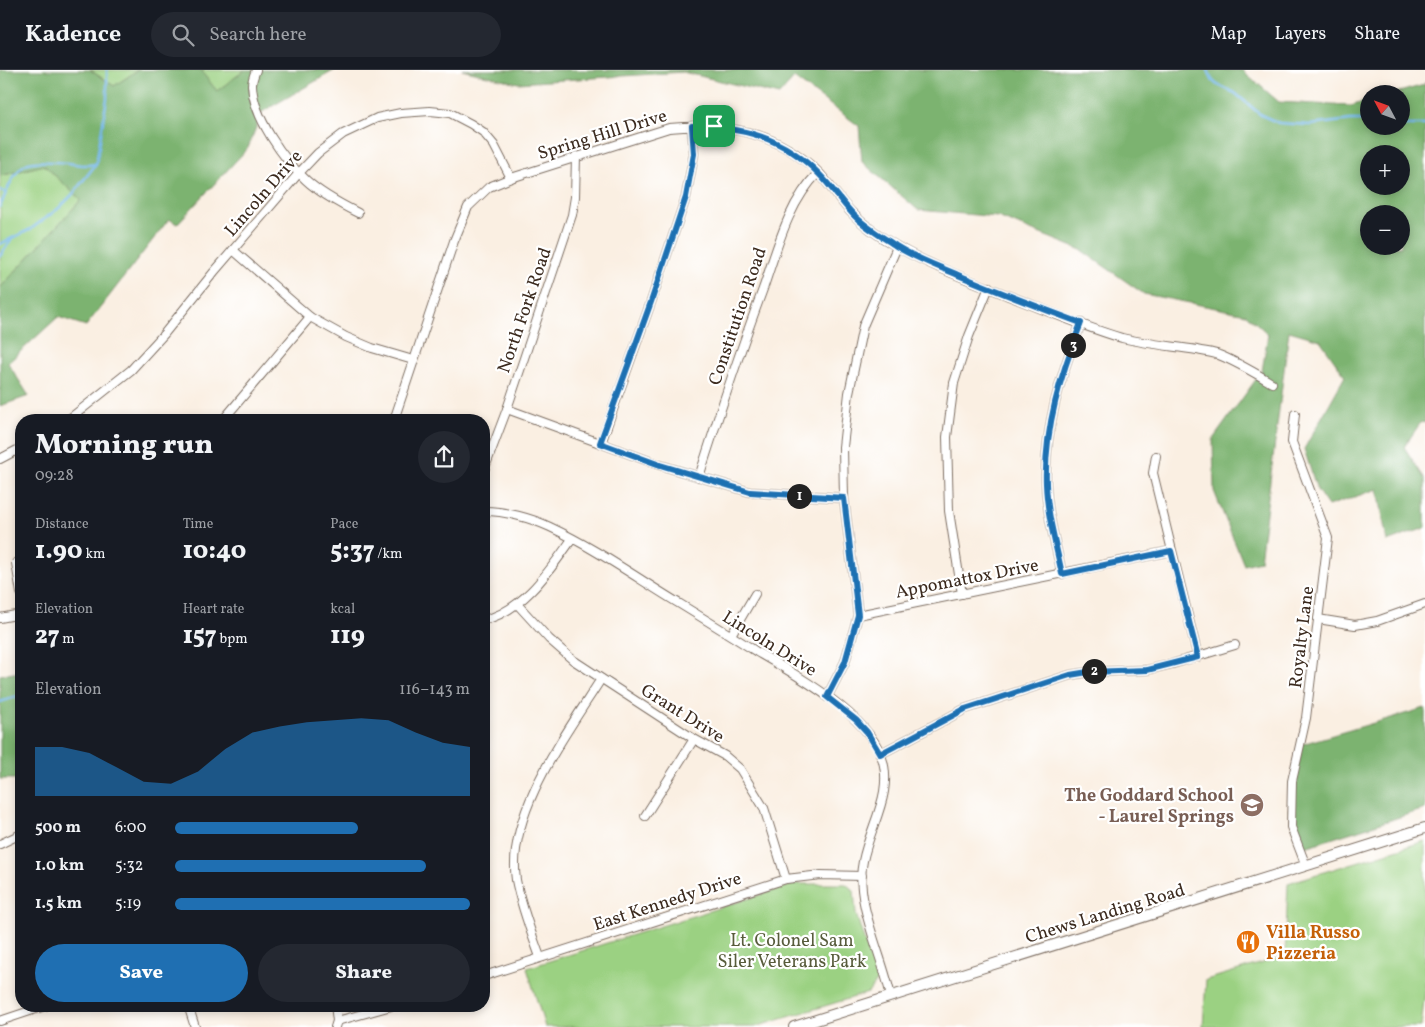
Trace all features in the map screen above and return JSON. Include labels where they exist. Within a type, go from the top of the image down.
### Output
[{"type":"main road","name":"Chews Landing Road","points":[[794,1027],[1425,828]]},
{"type":"street","points":[[256,70],[252,84],[256,106],[269,132],[287,160],[307,182],[337,203],[358,213]]},
{"type":"street","name":"Lincoln Drive","points":[[76,414],[131,370],[164,334],[299,173],[318,152],[343,134],[376,118],[401,113],[430,111],[450,114],[483,132],[494,145],[511,178]]},
{"type":"street","points":[[600,443],[651,302],[686,197],[694,154],[692,126]]},
{"type":"street","name":"Spring Hill Drive","points":[[396,414],[454,240],[468,207],[489,187],[511,178],[669,128],[692,126],[714,126],[748,131],[777,143],[801,158],[818,173],[851,212],[865,225],[897,247],[920,259],[989,288],[1120,337],[1147,344],[1177,347],[1218,355],[1272,383]]},
{"type":"street","name":"North Fork Road","points":[[490,454],[572,215],[575,197],[576,156]]},
{"type":"street","name":"Constitution Road","points":[[699,477],[732,375],[785,227],[799,195],[818,173]]},
{"type":"street","points":[[827,697],[845,662],[858,615],[844,498],[844,447],[849,393],[863,326],[897,247]]},
{"type":"street","points":[[233,250],[310,317],[346,337],[372,348],[413,360]]},
{"type":"street","points":[[962,594],[949,511],[947,436],[954,383],[969,336],[989,288]]},
{"type":"street","points":[[229,414],[310,317]]},
{"type":"street","points":[[1062,574],[1046,486],[1046,450],[1054,407],[1068,358],[1081,323]]},
{"type":"street","points":[[507,409],[699,477],[750,492],[844,498]]},
{"type":"street","name":"Royalty Lane","points":[[1295,414],[1292,442],[1328,538],[1306,718],[1292,781],[1291,827],[1306,866]]},
{"type":"street","points":[[0,459],[15,451]]},
{"type":"street","points":[[1156,456],[1153,473],[1198,657]]},
{"type":"street","name":"Lincoln Drive","points":[[490,512],[502,513],[549,526],[572,539],[731,635],[827,697],[856,720],[867,732],[880,754],[885,785],[882,803],[862,862],[862,876],[867,915],[891,997]]},
{"type":"street","points":[[490,618],[518,605],[572,539]]},
{"type":"street","name":"Appomattox Drive","points":[[858,615],[1171,551]]},
{"type":"street","points":[[731,635],[755,594]]},
{"type":"street","points":[[1318,619],[1355,624],[1376,621],[1425,604]]},
{"type":"street","name":"Grant Drive","points":[[518,605],[573,660],[694,739],[725,756],[740,769],[764,808],[786,879]]},
{"type":"street","points":[[0,618],[15,615]]},
{"type":"street","points":[[880,754],[965,709],[1070,675],[1088,672],[1147,670],[1235,645]]},
{"type":"street","points":[[540,957],[516,879],[517,844],[528,805],[553,756],[601,679]]},
{"type":"street","points":[[645,816],[694,739]]},
{"type":"street","points":[[0,844],[15,837]]},
{"type":"street","name":"East Kennedy Drive","points":[[490,974],[786,879],[821,875],[862,876]]},
{"type":"street","points":[[0,1021],[27,1012]]},
{"type":"street","points":[[190,1012],[195,1027]]},
{"type":"street","points":[[336,1024],[373,1012]]},
{"type":"green space","points":[[0,70],[90,70],[114,86],[138,70],[202,70],[217,91],[245,70],[335,70],[262,112],[248,148],[177,224],[169,219],[86,326],[58,317],[8,363],[29,396],[0,406],[0,288],[81,200],[44,165],[0,176]]},
{"type":"green space","points":[[90,70],[138,70],[114,86]]},
{"type":"green space","points":[[202,70],[245,70],[217,91]]},
{"type":"green space","points":[[462,70],[1242,70],[1279,102],[1351,106],[1360,103],[1360,135],[1410,135],[1410,89],[1424,85],[1425,82],[1425,423],[1421,422],[1404,447],[1425,479],[1425,528],[1387,542],[1378,489],[1328,506],[1317,490],[1304,449],[1345,376],[1320,340],[1289,331],[1260,561],[1244,565],[1214,491],[1213,439],[1262,371],[1268,334],[1246,314],[1144,294],[1081,250],[998,217],[918,210],[862,162],[859,126],[794,78],[779,95],[683,72],[518,83]]},
{"type":"green space","points":[[44,165],[81,200],[0,288],[0,176]]},
{"type":"green space","points":[[15,673],[15,779],[0,779],[0,675]]},
{"type":"green space","points":[[1425,708],[1425,809],[1302,848],[1290,810],[1302,744]]},
{"type":"green space","points":[[1425,841],[1425,991],[1421,1027],[1203,1027],[1206,980],[1285,956],[1288,883]]},
{"type":"green space","name":"Lt. Colonel Sam Siler Veterans Park","points":[[795,884],[846,884],[854,891],[856,914],[877,981],[868,993],[755,1027],[545,1027],[527,968]]},
{"type":"waterway","points":[[0,244],[31,229],[59,208],[72,195],[96,164],[107,98],[107,70]]},
{"type":"waterway","points":[[1208,70],[1216,84],[1235,93],[1261,115],[1279,123],[1310,125],[1360,120]]},
{"type":"waterway","points":[[1410,125],[1425,125]]},
{"type":"waterway","points":[[0,207],[14,177],[26,164],[34,162],[95,164]]},
{"type":"waterway","points":[[0,190],[6,193]]},
{"type":"waterway","points":[[0,256],[11,240]]},
{"type":"waterway","points":[[0,702],[15,697]]},
{"type":"place","name":"The Goddard School - Laurel Springs","points":[[1252,805]]},
{"type":"place","name":"Villa Russo Pizzeria","points":[[1248,942]]},
{"type":"route","points":[[692,126],[714,126],[748,131],[777,143],[801,158],[818,173],[851,212],[865,225],[897,247],[920,259],[989,288],[1081,323],[1068,358],[1054,407],[1046,450],[1046,486],[1062,574],[1171,551],[1198,657],[1147,670],[1108,670],[1070,675],[965,709],[908,741],[880,754],[867,732],[856,720],[827,697],[845,662],[858,615],[844,498],[750,492],[660,465],[600,443],[651,302],[686,197],[694,154],[692,126]]}]
